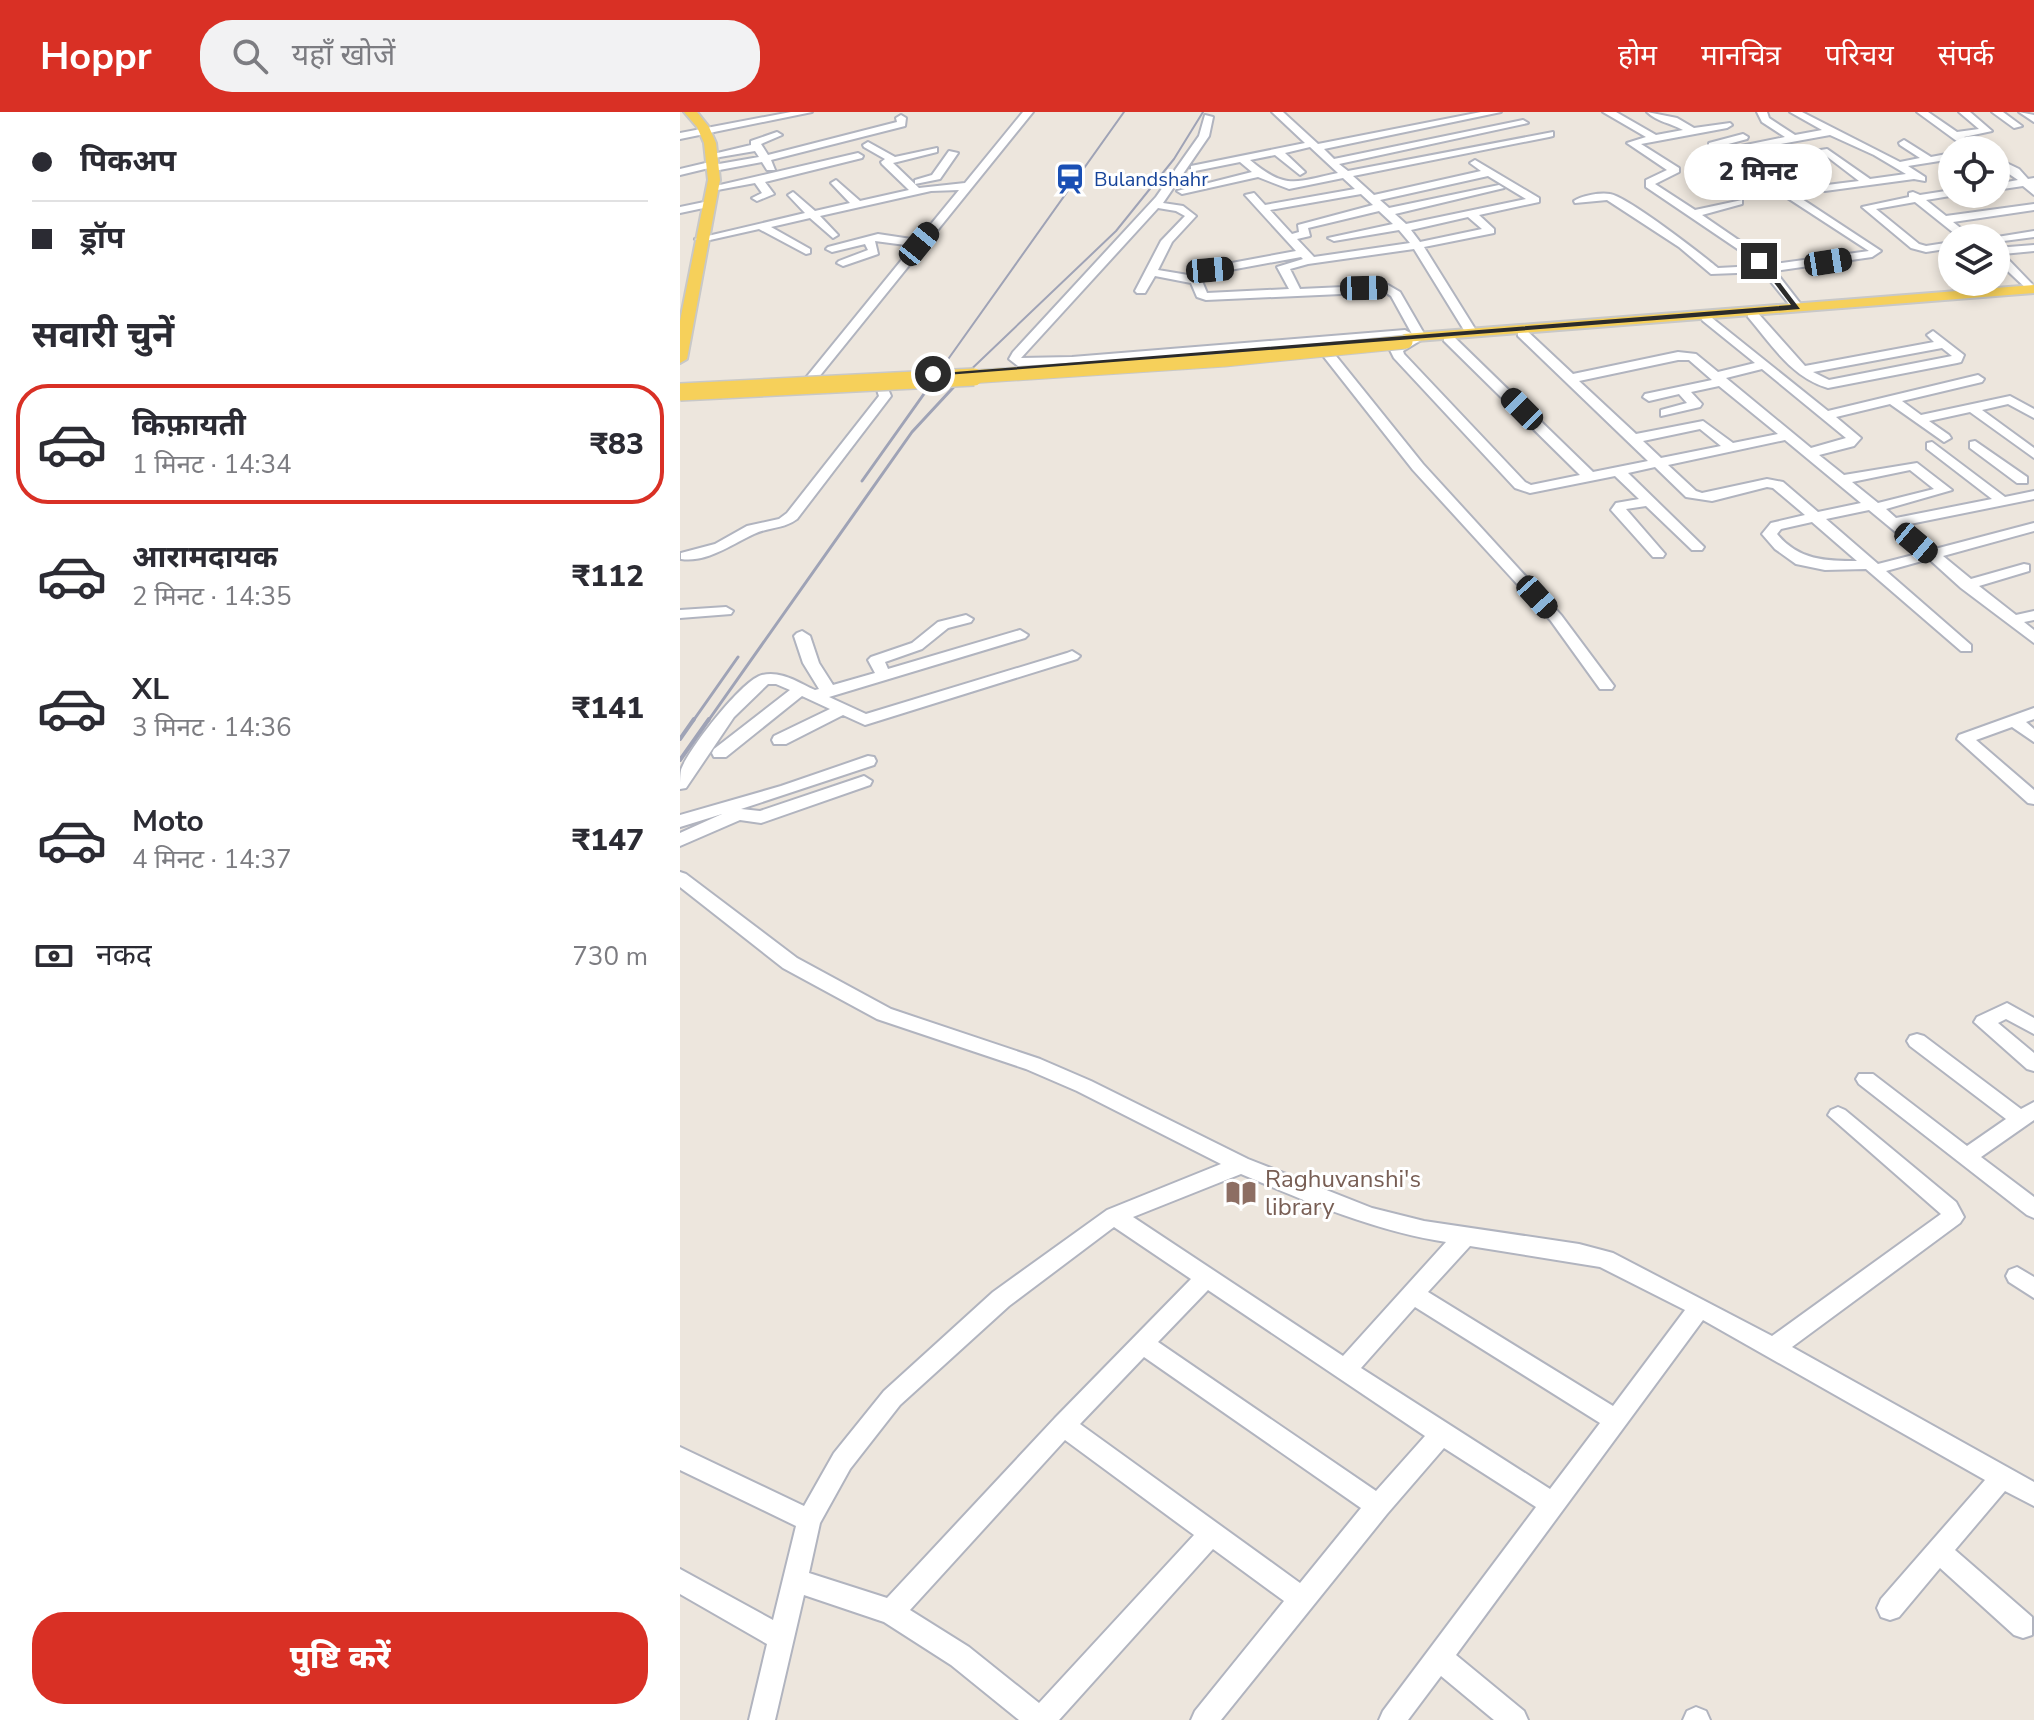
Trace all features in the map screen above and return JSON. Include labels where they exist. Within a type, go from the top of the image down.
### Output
[{"type":"main road","points":[[680,359],[712,188],[714,162],[706,131],[690,112]]},
{"type":"main road","points":[[682,389],[929,381],[1141,366],[1471,332],[2033,290]]},
{"type":"main road","points":[[682,389],[1522,333],[2033,290]]},
{"type":"street","points":[[680,136],[807,112]]},
{"type":"street","points":[[810,380],[1028,112]]},
{"type":"street","points":[[1277,112],[1402,227],[1471,332]]},
{"type":"street","points":[[1195,168],[1426,121],[1492,112]]},
{"type":"street","points":[[1608,112],[1653,138]]},
{"type":"street","points":[[1652,112],[1674,120],[1691,131]]},
{"type":"street","points":[[1795,112],[1930,185]]},
{"type":"street","points":[[1964,112],[1987,131],[1953,136],[1925,114],[1964,112]]},
{"type":"street","points":[[1997,112],[2017,126]]},
{"type":"street","points":[[2024,112],[2034,119]]},
{"type":"street","points":[[1712,114],[1755,145]]},
{"type":"street","points":[[1767,114],[1765,120],[1793,138]]},
{"type":"street","points":[[1208,117],[1210,122],[1202,137],[1157,205],[1015,359],[1018,362],[1072,361],[1399,333],[1409,340]]},
{"type":"street","points":[[714,162],[764,159],[902,124],[901,118]]},
{"type":"street","points":[[1332,162],[1523,123]]},
{"type":"street","points":[[1727,125],[1632,143],[1675,170],[1649,184],[1749,252],[1797,307]]},
{"type":"street","points":[[1723,151],[1834,131]]},
{"type":"street","points":[[1242,158],[1260,173],[1286,187],[1549,134]]},
{"type":"street","points":[[777,135],[755,143],[778,176]]},
{"type":"street","points":[[1579,201],[1607,196],[1683,245],[1711,271],[1767,269],[1867,256],[1875,251],[1714,143],[1743,137]]},
{"type":"street","points":[[1904,143],[1938,162]]},
{"type":"street","points":[[868,145],[892,159]]},
{"type":"street","points":[[680,172],[758,147]]},
{"type":"street","points":[[933,150],[885,163],[912,188],[967,186]]},
{"type":"street","points":[[1277,151],[1300,172]]},
{"type":"street","points":[[701,239],[857,204],[912,188],[936,177],[953,153]]},
{"type":"street","points":[[1868,183],[1829,153],[1785,158],[1825,188],[1868,183],[1917,176]]},
{"type":"street","points":[[712,188],[778,176],[858,156]]},
{"type":"street","points":[[1898,165],[1938,158]]},
{"type":"street","points":[[1334,238],[1472,215],[1535,200],[1475,163]]},
{"type":"street","points":[[1398,177],[1454,165]]},
{"type":"street","points":[[2010,168],[2028,182],[2034,192]]},
{"type":"street","points":[[1263,208],[1490,172]]},
{"type":"street","points":[[1182,191],[1260,173]]},
{"type":"street","points":[[1891,179],[1948,224]]},
{"type":"street","points":[[757,198],[769,194],[758,180]]},
{"type":"street","points":[[836,183],[857,204]]},
{"type":"street","points":[[1291,237],[1306,234],[1302,227],[1316,224],[1319,220],[1499,188]]},
{"type":"street","points":[[793,195],[833,235]]},
{"type":"street","points":[[1250,195],[1307,257]]},
{"type":"street","points":[[1938,195],[1867,207],[1919,248],[1938,246]]},
{"type":"street","points":[[1658,204],[1673,201]]},
{"type":"street","points":[[1693,214],[1738,202]]},
{"type":"street","points":[[680,210],[709,204]]},
{"type":"street","points":[[1141,291],[1167,241],[1191,216],[1179,208],[1157,205]]},
{"type":"street","points":[[1630,211],[1644,207]]},
{"type":"street","points":[[1943,220],[2034,207]]},
{"type":"street","points":[[766,225],[767,208]]},
{"type":"street","points":[[1196,280],[1203,296],[1307,257],[1417,246],[1490,231],[1472,215]]},
{"type":"street","points":[[766,225],[806,251]]},
{"type":"street","points":[[2010,237],[2034,234]]},
{"type":"street","points":[[832,249],[885,238],[919,244]]},
{"type":"street","points":[[843,263],[874,252],[869,239]]},
{"type":"street","points":[[2010,251],[2034,248]]},
{"type":"street","points":[[1296,292],[1283,267],[1307,257]]},
{"type":"street","points":[[2010,266],[2033,290]]},
{"type":"street","points":[[1196,280],[1205,271],[1296,292],[1388,288],[1396,294],[1409,340]]},
{"type":"street","points":[[1152,272],[1196,280]]},
{"type":"street","points":[[1752,314],[1804,370],[1818,381],[1832,384],[1957,359],[1958,355],[1933,335]]},
{"type":"street","points":[[1707,318],[1851,435],[1853,441],[1809,453]]},
{"type":"street","points":[[1522,333],[1655,462],[1695,496],[1703,498],[1773,483],[1966,648]]},
{"type":"street","points":[[1448,338],[1589,476]]},
{"type":"street","points":[[992,382],[1328,354],[1409,340]]},
{"type":"street","points":[[1409,340],[1396,352],[1520,485],[1537,489],[1788,436]]},
{"type":"street","points":[[1804,370],[1944,344]]},
{"type":"street","points":[[1328,354],[1418,467],[1556,618],[1606,686]]},
{"type":"street","points":[[1569,379],[1686,356],[1697,359],[1966,585],[2034,638]]},
{"type":"street","points":[[1649,397],[1764,365]]},
{"type":"street","points":[[1826,415],[1978,379]]},
{"type":"street","points":[[682,389],[874,386],[882,387],[885,392],[787,520],[752,529],[720,547],[686,556]]},
{"type":"street","points":[[1666,413],[1696,404],[1682,390]]},
{"type":"street","points":[[1892,399],[1919,419],[1938,442],[2000,499]]},
{"type":"street","points":[[1919,419],[2010,400],[2034,414]]},
{"type":"street","points":[[1972,408],[2034,454]]},
{"type":"street","points":[[1633,439],[1703,425],[1730,447]]},
{"type":"street","points":[[1975,445],[2028,479]]},
{"type":"street","points":[[1841,480],[1912,466],[1945,490],[1776,526],[1769,534],[1795,560],[1805,565],[1870,567],[2034,527]]},
{"type":"street","points":[[1617,470],[1697,547]]},
{"type":"street","points":[[2027,495],[2012,485],[2028,479]]},
{"type":"street","points":[[1892,523],[2027,495]]},
{"type":"street","points":[[1649,501],[1621,506],[1618,510],[1658,554]]},
{"type":"street","points":[[1966,585],[2024,568]]},
{"type":"street","points":[[680,614],[726,611]]},
{"type":"street","points":[[2012,621],[2034,615]]},
{"type":"street","points":[[884,675],[876,662],[878,658],[917,646],[943,625],[966,619]]},
{"type":"street","points":[[720,753],[815,692],[1020,635]]},
{"type":"street","points":[[802,636],[811,663],[815,692]]},
{"type":"street","points":[[680,784],[718,728],[760,681],[773,678],[815,692],[841,710],[865,720],[1072,656]]},
{"type":"street","points":[[780,740],[841,710]]},
{"type":"street","points":[[2034,713],[1965,739],[2034,799]]},
{"type":"street","points":[[2014,720],[2034,737]]},
{"type":"street","points":[[680,821],[787,790],[868,761]]},
{"type":"street","points":[[680,840],[738,814],[766,816],[864,781]]},
{"type":"street","points":[[680,878],[790,963],[841,993],[919,1028],[980,1045],[1084,1086],[1241,1165],[1371,1216],[1424,1230],[1605,1259],[1700,1307],[2034,1495]]},
{"type":"street","points":[[2034,1027],[2007,1010],[1984,1022],[2034,1064]]},
{"type":"street","points":[[1917,1041],[2027,1115],[1967,1156]]},
{"type":"street","points":[[1866,1079],[2034,1209]]},
{"type":"street","points":[[1773,1348],[1953,1217],[1949,1208],[1838,1115]]},
{"type":"street","points":[[762,1720],[809,1520],[842,1461],[892,1398],[1001,1299],[1114,1216],[1241,1165]]},
{"type":"street","points":[[1114,1216],[1553,1504]]},
{"type":"street","points":[[1345,1369],[1465,1236]]},
{"type":"street","points":[[891,1612],[1063,1425],[1207,1277]]},
{"type":"street","points":[[1413,1294],[1616,1420]]},
{"type":"street","points":[[1392,1720],[1700,1307]]},
{"type":"street","points":[[1142,1343],[1378,1506]]},
{"type":"street","points":[[1063,1425],[1303,1600]]},
{"type":"street","points":[[1204,1720],[1378,1506],[1442,1434]]},
{"type":"street","points":[[680,1458],[809,1520]]},
{"type":"street","points":[[1890,1608],[2002,1477]]},
{"type":"street","points":[[794,1580],[891,1612],[960,1656],[1040,1720],[1212,1533]]},
{"type":"street","points":[[1939,1551],[2023,1626]]},
{"type":"street","points":[[680,1581],[783,1639]]},
{"type":"street","points":[[1439,1658],[1515,1720]]},
{"type":"railway","points":[[934,379],[1124,112]]},
{"type":"railway","points":[[962,378],[1116,231],[1174,159],[1203,112]]},
{"type":"railway","points":[[862,481],[936,377]]},
{"type":"railway","points":[[708,721],[912,432],[962,378]]},
{"type":"railway","points":[[693,721],[738,657]]},
{"type":"railway","points":[[680,739],[694,719]]},
{"type":"railway","points":[[680,760],[709,719]]},
{"type":"place","name":"Bulandshahr","points":[[1070,179]]},
{"type":"place","name":"Raghuvanshi's library","points":[[1241,1193]]},
{"type":"route","points":[[933,374],[1797,307],[1759,261]]}]
